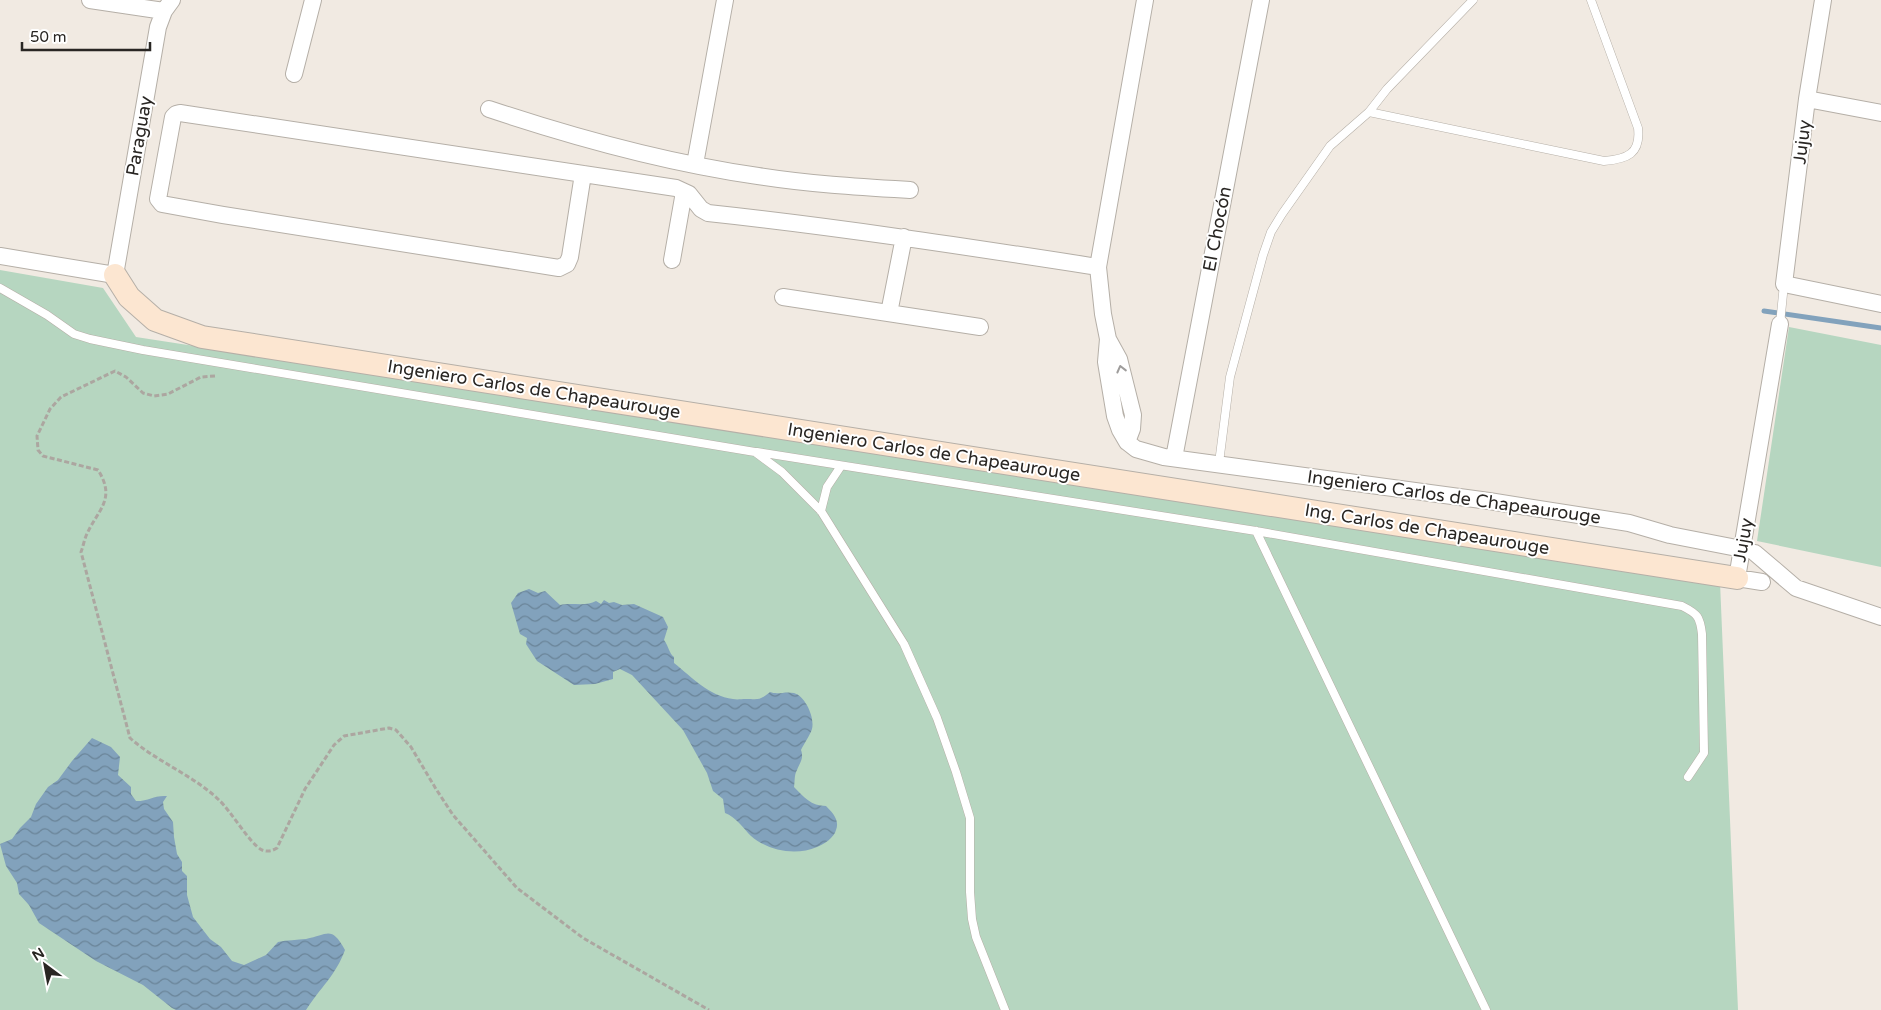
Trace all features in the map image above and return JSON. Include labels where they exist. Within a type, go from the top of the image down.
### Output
[{"type":"street","points":[[90,0],[168,6]]},
{"type":"street","points":[[294,74],[313,0]]},
{"type":"street","points":[[695,164],[725,0]]},
{"type":"street","points":[[583,174],[570,258],[567,264],[559,268],[223,216],[162,204],[158,199],[173,117],[180,113],[676,188],[689,194],[701,209],[708,213],[798,222],[1098,267],[1145,0]]},
{"type":"street","name":"El Chocón","points":[[1169,458],[1261,0]]},
{"type":"street","name":"Jujuy","points":[[1784,284],[1807,99],[1823,0]]},
{"type":"street","name":"Paraguay","points":[[116,275],[158,28],[168,6]]},
{"type":"street","points":[[1807,99],[1881,112]]},
{"type":"street","points":[[489,109],[558,132],[695,164],[758,176],[910,190]]},
{"type":"street","points":[[672,260],[684,192]]},
{"type":"street","points":[[889,313],[904,237]]},
{"type":"street","points":[[0,256],[116,275]]},
{"type":"street","name":"Ingeniero Carlos de Chapeaurouge","points":[[1098,267],[1103,314],[1108,339],[1106,362],[1115,416],[1120,430],[1128,442],[1136,449],[1169,458],[1219,463],[1630,523],[1670,535],[1747,545],[1796,588],[1881,616]]},
{"type":"street","name":"Ingeniero Carlos de Chapeaurouge","points":[[116,275],[129,297],[154,320],[202,337],[1091,476]]},
{"type":"street","points":[[1784,284],[1881,304]]},
{"type":"street","points":[[783,297],[980,327]]},
{"type":"street","name":"Jujuy","points":[[1737,578],[1747,545],[1780,324]]},
{"type":"street","name":"Ing. Carlos de Chapeaurouge","points":[[1091,476],[1762,582]]},
{"type":"lane","points":[[1219,463],[1230,377],[1270,232],[1330,146],[1368,112],[1387,89],[1473,0]]},
{"type":"lane","points":[[1368,112],[1604,160],[1619,160],[1632,153],[1638,145],[1638,128],[1591,0]]},
{"type":"lane","points":[[1780,324],[1784,284]]},
{"type":"lane","points":[[0,288],[47,315],[74,334],[142,350],[841,466],[1256,531],[1682,606],[1696,613],[1700,621],[1702,634],[1704,753],[1688,777]]},
{"type":"lane","points":[[755,452],[782,472],[821,511],[904,644],[937,718],[970,818],[972,919],[976,937],[1005,1010]]},
{"type":"lane","points":[[821,511],[827,487],[841,466]]},
{"type":"lane","points":[[1256,531],[1486,1010]]},
{"type":"path","points":[[215,376],[201,377],[168,394],[154,396],[143,393],[126,377],[115,371],[61,397],[50,409],[37,436],[38,450],[43,456],[98,470],[104,480],[107,494],[105,503],[86,536],[81,552],[130,738],[142,749],[220,800],[255,844],[262,850],[271,851],[277,848],[305,789],[334,744],[344,736],[389,728],[396,730],[411,746],[436,790],[453,815],[517,888],[583,938],[709,1010]]},
{"type":"green space","points":[[0,270],[103,288],[136,337],[1720,582],[1738,1010],[0,1010]]},
{"type":"green space","points":[[1789,327],[1881,345],[1881,567],[1757,541]]},
{"type":"water","points":[[529,589],[538,593],[545,591],[560,605],[588,604],[596,601],[601,604],[604,600],[609,603],[614,602],[622,605],[634,604],[663,617],[668,627],[664,640],[674,657],[674,663],[702,686],[716,694],[735,699],[759,699],[770,692],[794,693],[802,698],[811,713],[813,724],[801,750],[802,758],[795,774],[794,787],[808,800],[821,806],[826,806],[833,814],[837,826],[833,836],[826,842],[809,850],[791,851],[766,845],[751,836],[736,820],[725,813],[723,799],[713,791],[707,773],[683,730],[632,675],[620,669],[613,672],[613,679],[595,684],[574,685],[537,661],[526,644],[527,638],[520,634],[511,603],[518,593]]},
{"type":"water","points":[[92,738],[111,747],[120,757],[118,775],[131,787],[131,794],[136,801],[167,796],[163,802],[164,809],[173,822],[177,854],[182,862],[182,871],[187,876],[187,895],[193,917],[210,939],[221,947],[232,961],[244,965],[266,955],[281,941],[332,934],[340,942],[345,950],[341,959],[306,1010],[176,1010],[143,985],[96,961],[39,923],[29,905],[19,894],[17,883],[6,866],[0,844],[12,839],[31,817],[36,804],[48,787],[58,780]]},
{"type":"waterway","points":[[1764,311],[1881,328]]}]
